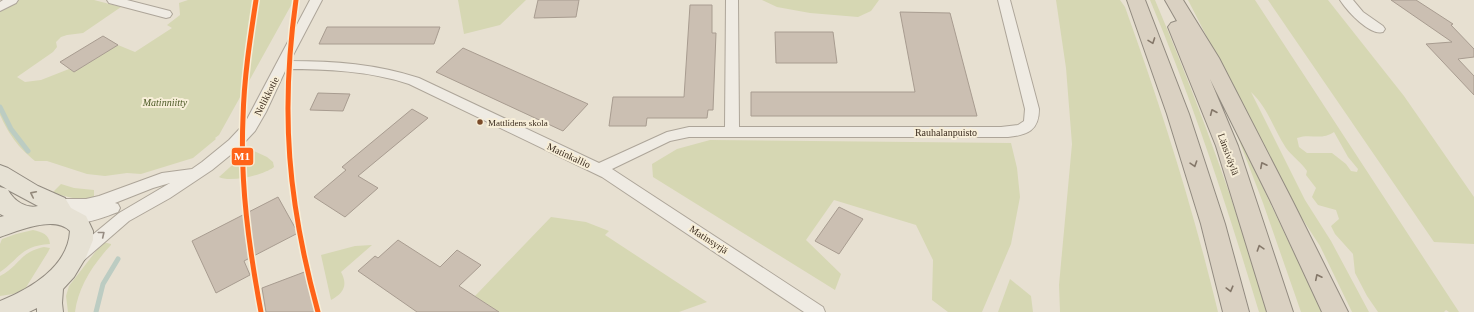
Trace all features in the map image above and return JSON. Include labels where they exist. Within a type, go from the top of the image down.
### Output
[{"type":"highway","points":[[1136,0],[1178,114],[1206,202],[1236,312]]},
{"type":"highway","name":"Länsiväylä","points":[[1168,0],[1227,146],[1280,312]]},
{"type":"highway","points":[[1174,0],[1209,58],[1281,200],[1334,312]]},
{"type":"main road","points":[[0,174],[76,221],[80,226],[82,234],[80,246],[73,260],[51,285],[17,306],[2,312]]},
{"type":"main road","points":[[0,196],[4,205],[28,217]]},
{"type":"main road","points":[[0,227],[28,217],[63,212]]},
{"type":"main road","points":[[50,312],[49,303],[51,285]]},
{"type":"street","points":[[0,7],[12,0]]},
{"type":"street","points":[[113,0],[166,14]]},
{"type":"street","name":"Nelikkotie","points":[[73,260],[124,217],[165,194],[222,155],[250,127],[316,0]]},
{"type":"street","points":[[732,0],[732,132]]},
{"type":"street","name":"Rauhalanpuisto","points":[[732,132],[1002,132],[1026,128],[1031,122],[1032,109],[1004,0]]},
{"type":"street","points":[[1346,0],[1359,15],[1379,29]]},
{"type":"street","name":"Matinkallio","points":[[283,64],[350,66],[396,74],[414,81],[600,169],[668,136],[688,132],[732,132]]},
{"type":"street","name":"Matinsyrjä","points":[[600,169],[622,181],[817,312]]},
{"type":"street","name":"Nelikkotie","points":[[63,212],[95,214],[163,185],[194,174]]},
{"type":"green space","name":"Matinniitty","points":[[19,0],[94,0],[121,7],[83,33],[61,37],[56,42],[57,47],[53,52],[17,77],[25,82],[41,80],[69,69],[74,72],[118,45],[135,52],[172,28],[167,25],[180,15],[179,3],[188,0],[294,0],[219,135],[215,138],[216,139],[193,158],[141,174],[127,173],[105,176],[87,174],[47,161],[35,161],[14,140],[0,115],[0,12]]},
{"type":"green space","points":[[458,0],[526,0],[500,25],[464,34]]},
{"type":"green space","points":[[762,0],[879,0],[871,11],[858,17],[810,13],[777,7]]},
{"type":"green space","points":[[1056,0],[1120,0],[1125,7],[1176,158],[1218,312],[1060,312],[1059,285],[1072,144],[1066,68]]},
{"type":"green space","points":[[1150,0],[1155,0],[1216,154],[1267,312],[1259,312],[1209,154],[1181,77]]},
{"type":"green space","points":[[1188,0],[1255,0],[1459,312],[1449,312],[1446,310],[1444,312],[1378,312],[1367,296],[1355,273],[1353,254],[1335,234],[1331,226],[1339,219],[1336,210],[1318,205],[1312,197],[1316,188],[1306,175],[1307,171],[1281,141],[1266,111],[1251,92],[1305,200],[1331,241],[1369,312],[1352,312],[1320,246],[1292,203]],"holes":[[[1334,132],[1348,157],[1358,169],[1357,172],[1351,171],[1346,164],[1332,153],[1307,153],[1299,147],[1297,138],[1307,136],[1320,137]]]},
{"type":"green space","points":[[1268,0],[1328,0],[1404,96],[1474,197],[1474,244],[1434,242]]},
{"type":"green space","points":[[1234,127],[1322,312],[1301,312],[1263,203]]},
{"type":"green space","points":[[710,140],[1011,143],[1017,168],[1020,197],[1011,244],[982,312],[948,312],[932,300],[933,260],[916,225],[834,200],[806,240],[841,274],[835,290],[653,177],[652,164],[677,149]]},
{"type":"green space","points":[[250,149],[267,157],[273,162],[274,167],[263,173],[239,179],[224,179],[219,177]]},
{"type":"green space","points":[[61,184],[74,188],[94,190],[94,200],[81,200],[52,193]]},
{"type":"green space","points":[[551,217],[586,222],[609,231],[605,235],[707,302],[679,312],[499,312],[475,296]]},
{"type":"green space","points":[[33,230],[47,236],[50,244],[40,245],[27,250],[0,272],[0,244],[2,239]]},
{"type":"green space","points":[[103,242],[111,245],[93,268],[83,285],[75,312],[68,312],[66,296],[69,286]]},
{"type":"green space","points":[[372,245],[341,272],[344,281],[344,288],[331,300],[321,255],[355,246]]},
{"type":"green space","points":[[44,247],[50,248],[25,289],[13,294],[0,296],[0,276],[29,252]]},
{"type":"green space","points":[[1010,279],[1031,296],[1033,312],[998,312]]},
{"type":"building","points":[[538,0],[579,0],[576,17],[534,18]]},
{"type":"building","points":[[1391,0],[1416,0],[1453,24],[1451,25],[1474,49],[1474,57],[1458,59],[1474,76],[1474,95],[1426,44],[1452,42]]},
{"type":"building","points":[[690,5],[712,5],[712,33],[716,33],[713,110],[708,110],[707,118],[647,118],[646,126],[609,126],[613,97],[684,97]]},
{"type":"building","points":[[900,12],[950,13],[977,116],[751,116],[751,92],[915,92]]},
{"type":"building","points":[[327,27],[440,27],[434,44],[319,44]]},
{"type":"building","points":[[775,32],[833,32],[837,63],[776,63]]},
{"type":"building","points":[[103,36],[118,45],[74,72],[60,62]]},
{"type":"building","points":[[463,48],[588,104],[563,131],[436,72]]},
{"type":"building","points":[[318,93],[350,94],[343,111],[310,110]]},
{"type":"building","points":[[412,109],[428,118],[358,176],[378,188],[345,217],[314,197],[346,170],[342,167]]},
{"type":"building","points":[[278,197],[298,233],[244,261],[250,275],[216,293],[192,241]]},
{"type":"building","points":[[839,207],[863,219],[839,254],[815,241]]},
{"type":"building","points":[[398,240],[440,267],[457,250],[481,265],[459,286],[499,312],[417,312],[358,271],[375,256],[378,258]]},
{"type":"building","points":[[307,271],[315,312],[266,312],[262,288]]},
{"type":"waterway","points":[[0,107],[11,129],[28,151]]},
{"type":"waterway","points":[[96,312],[103,284],[118,259]]},
{"type":"transit line","name":"M1","points":[[256,0],[245,80],[242,156],[248,232],[253,272],[261,312]]},
{"type":"transit line","name":"M1","points":[[296,0],[288,78],[287,118],[289,157],[299,236],[318,312]]},
{"type":"place","name":"Mattlidens skola","points":[[480,122]]}]
